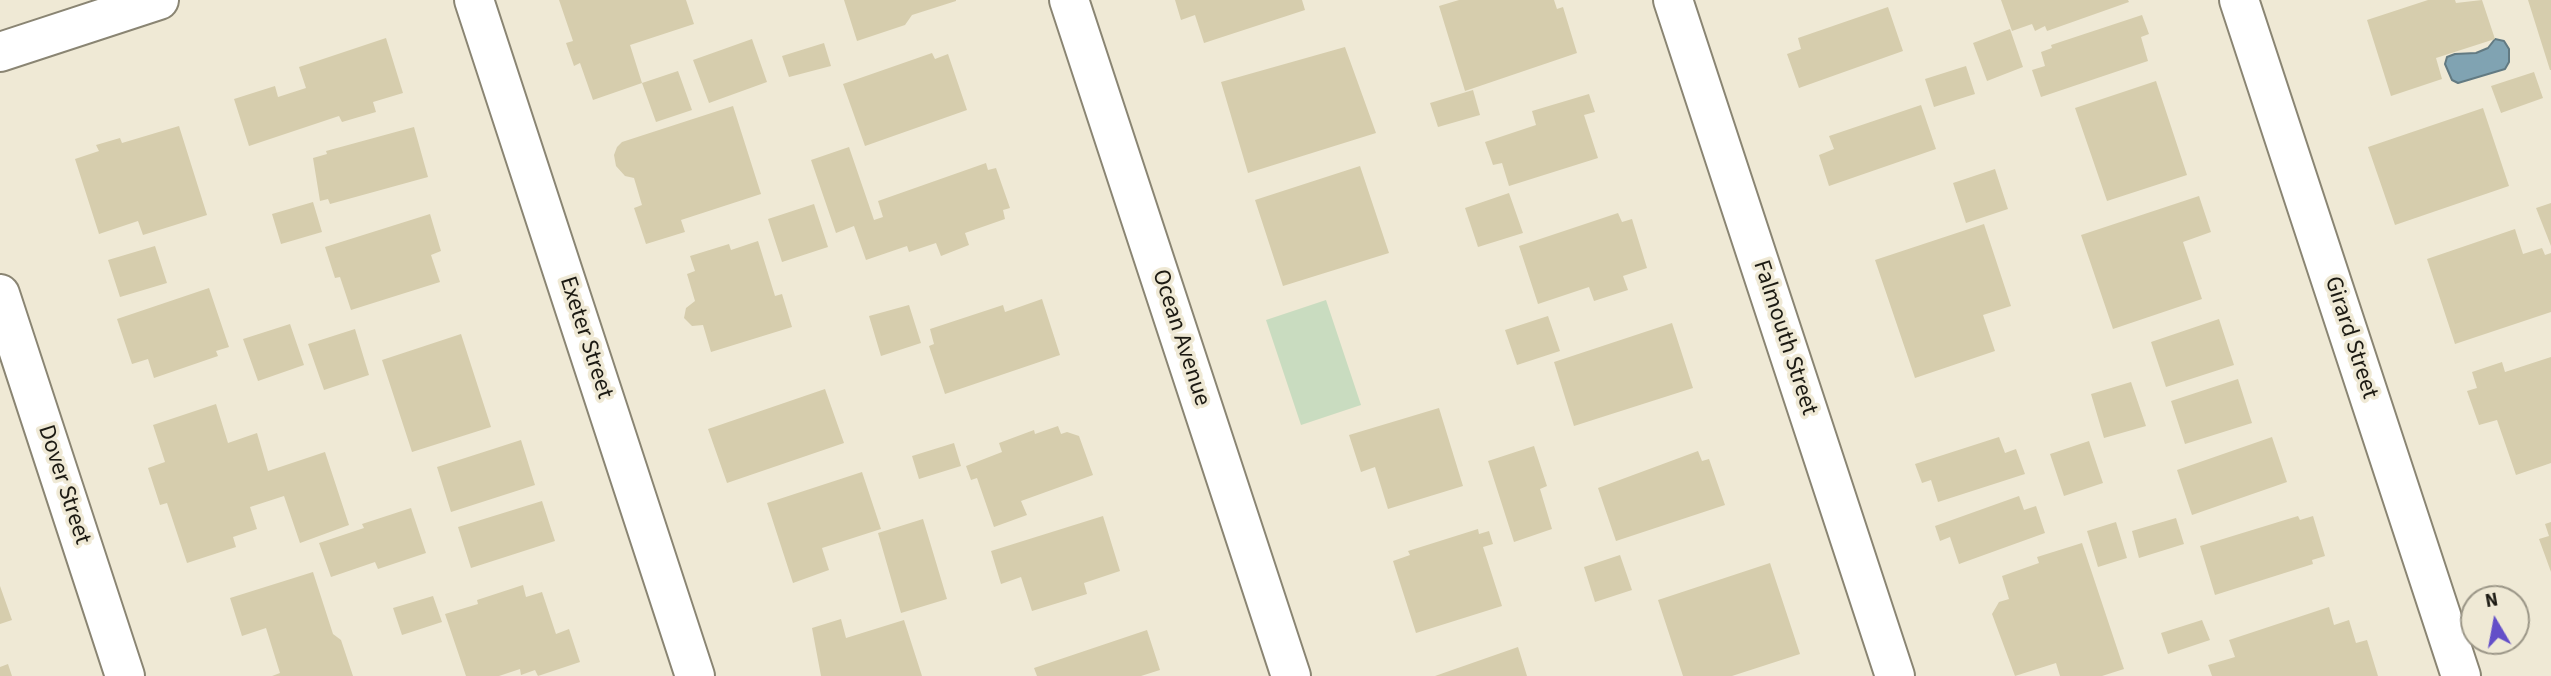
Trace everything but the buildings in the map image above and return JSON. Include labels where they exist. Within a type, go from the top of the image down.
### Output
[{"type":"street","points":[[0,52],[159,0]]},
{"type":"street","name":"Exeter Street","points":[[474,0],[695,676]]},
{"type":"street","name":"Ocean Avenue","points":[[1069,0],[1291,676]]},
{"type":"street","name":"Falmouth Street","points":[[1673,0],[1895,676]]},
{"type":"street","name":"Girard Street","points":[[2239,0],[2461,676]]},
{"type":"street","name":"Dover Street","points":[[0,294],[125,676]]},
{"type":"green space","points":[[1326,300],[1361,405],[1301,425],[1266,320]]},
{"type":"water","points":[[2495,39],[2504,41],[2509,49],[2509,62],[2505,69],[2458,83],[2452,80],[2445,64],[2447,57],[2476,53],[2488,48]]}]
